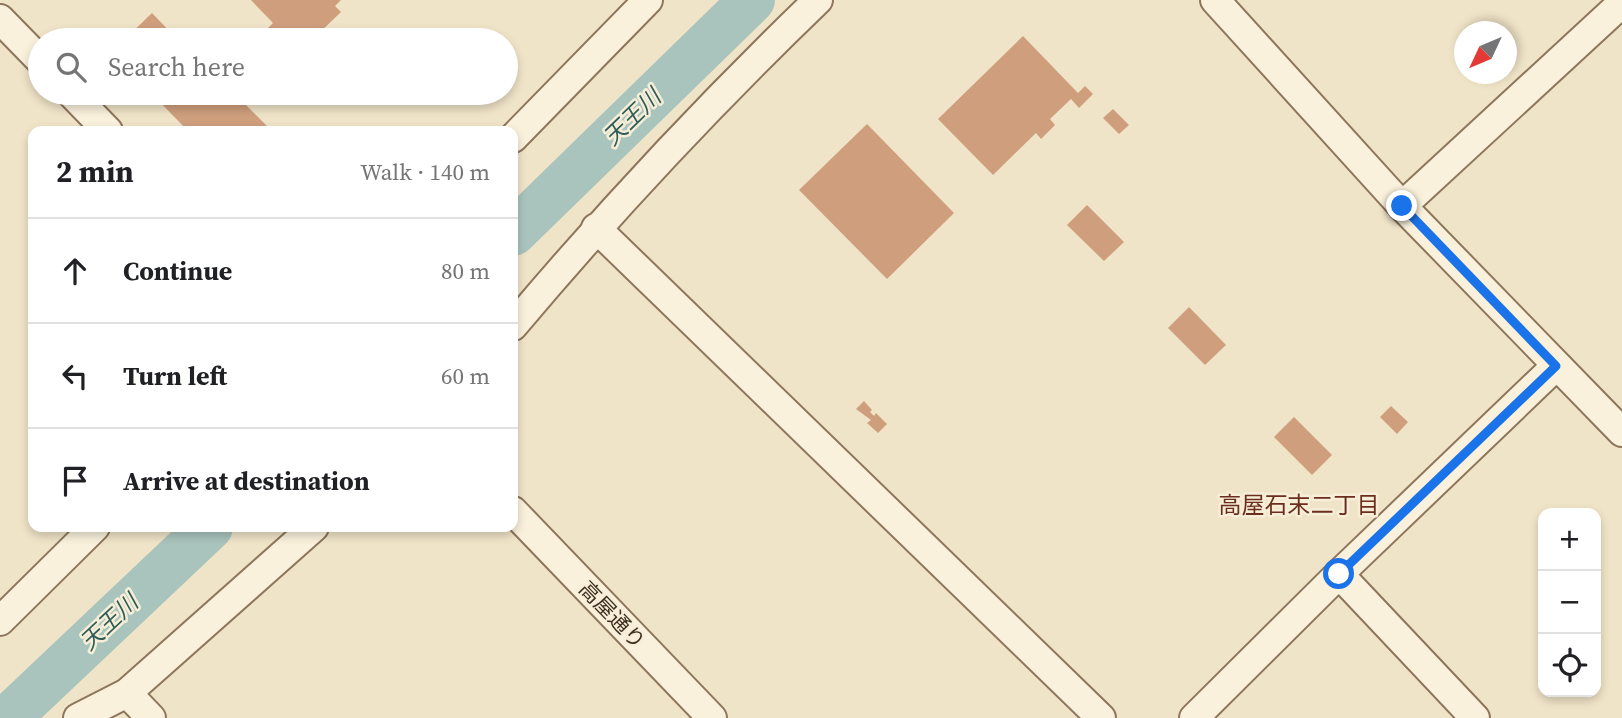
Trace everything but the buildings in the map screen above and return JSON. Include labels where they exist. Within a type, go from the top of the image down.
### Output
[{"type":"street","points":[[518,133],[648,0]]},
{"type":"street","points":[[518,320],[596,228],[772,44],[818,0]]},
{"type":"street","points":[[1214,0],[1402,206],[1622,432]]},
{"type":"street","points":[[1402,206],[1622,3]]},
{"type":"street","points":[[0,19],[28,48]]},
{"type":"street","points":[[83,105],[103,126]]},
{"type":"street","points":[[596,228],[1097,717]]},
{"type":"street","points":[[1194,718],[1339,574],[1556,366]]},
{"type":"street","name":"高屋通り","points":[[518,517],[712,718]]},
{"type":"street","points":[[0,621],[90,532]]},
{"type":"street","points":[[78,718],[127,693],[308,532]]},
{"type":"street","points":[[1339,574],[1475,718]]},
{"type":"street","points":[[127,693],[151,718]]},
{"type":"waterway","name":"天王川","points":[[518,228],[752,0]]},
{"type":"waterway","name":"天王川","points":[[8,718],[205,532]]},
{"type":"district","name":"高屋石末二丁目","points":[[1299,505]]},
{"type":"route","points":[[1339,574],[1556,366],[1402,206]]}]
